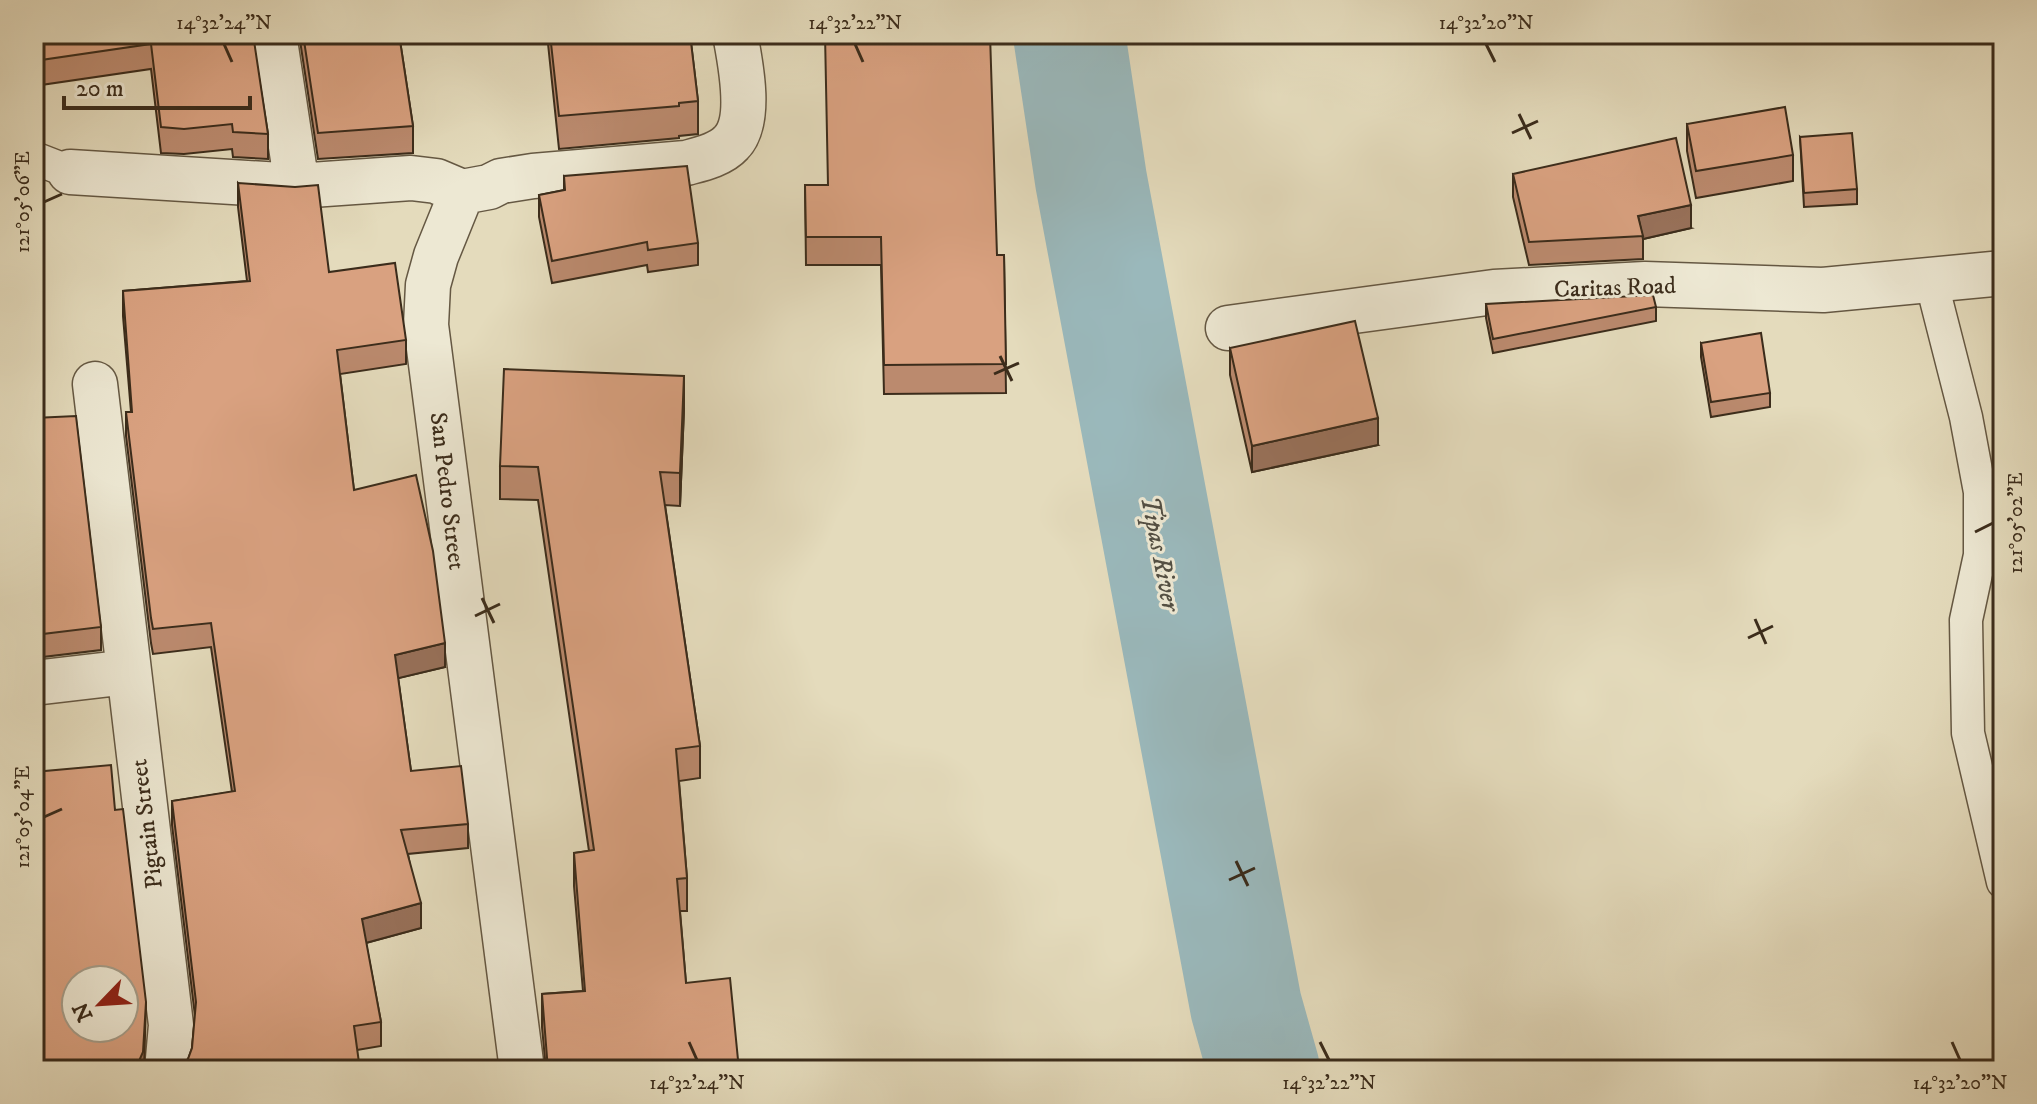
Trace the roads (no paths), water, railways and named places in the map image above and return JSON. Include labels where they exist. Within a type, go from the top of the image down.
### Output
[{"type":"street","points":[[274,34],[297,186]]},
{"type":"street","points":[[52,165],[297,186],[411,178],[436,181],[462,192],[533,176],[686,163],[708,157],[732,143],[741,124],[743,79],[735,34]]},
{"type":"street","name":"San Pedro Street","points":[[462,192],[436,256],[428,285],[426,325],[522,1070]]},
{"type":"street","name":"Caritas Road","points":[[1228,328],[1494,292],[1645,284],[1823,290],[2003,273]]},
{"type":"street","name":"Pigtain Street","points":[[95,384],[171,1025],[167,1070]]},
{"type":"street","points":[[34,683],[128,672]]},
{"type":"lane","points":[[1931,280],[1960,390],[1980,492],[1980,555],[1966,620],[1968,733],[2003,882]]},
{"type":"waterway","name":"Tipas River","points":[[1069,34],[1091,180],[1246,1006],[1264,1070]]}]
